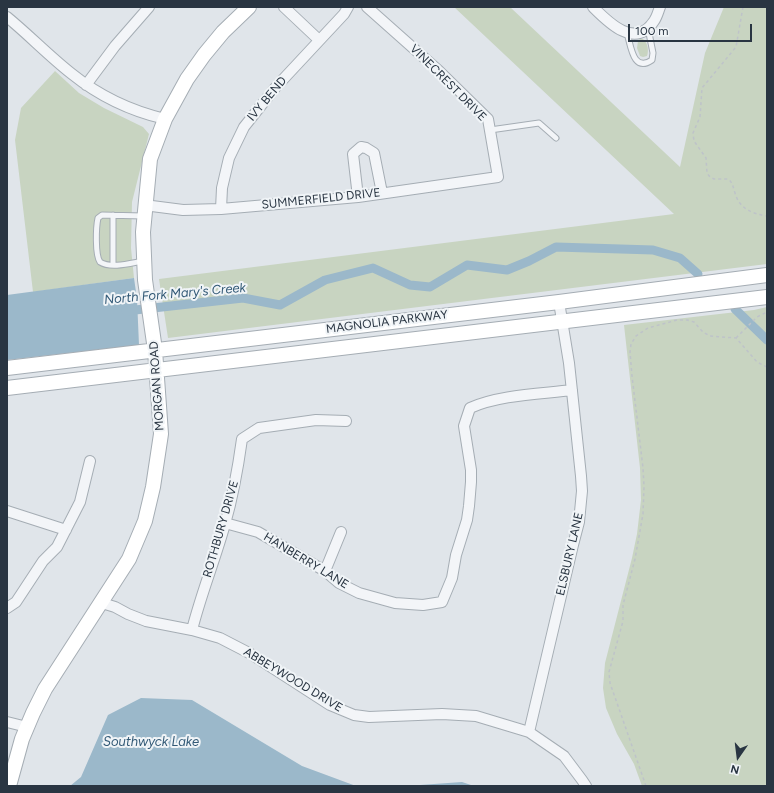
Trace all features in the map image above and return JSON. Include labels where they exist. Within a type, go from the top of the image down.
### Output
[{"type":"main road","name":"MORGAN ROAD","points":[[9,786],[27,727],[45,690],[129,559],[145,521],[154,487],[161,434],[153,327],[147,292],[144,261],[144,211],[150,159],[165,119],[187,79],[223,32],[249,7]]},
{"type":"main road","name":"MAGNOLIA PARKWAY","points":[[7,368],[767,276]]},
{"type":"main road","name":"MAGNOLIA PARKWAY","points":[[7,388],[767,297]]},
{"type":"main road","points":[[430,317],[434,336]]},
{"type":"main road","points":[[297,333],[300,352]]},
{"type":"street","points":[[7,10],[10,7]]},
{"type":"street","points":[[86,85],[115,46],[149,7]]},
{"type":"street","points":[[284,7],[319,40]]},
{"type":"street","name":"IVY BEND","points":[[221,209],[222,188],[229,158],[244,127],[275,88],[344,14],[348,7]]},
{"type":"street","name":"VINECREST DRIVE","points":[[367,7],[439,71],[488,120],[498,177]]},
{"type":"street","points":[[592,7],[612,26],[627,33],[644,30],[654,21],[660,7]]},
{"type":"street","points":[[7,17],[31,36],[86,85],[113,100],[153,116],[165,119]]},
{"type":"street","points":[[358,197],[353,154],[361,147],[374,153],[382,193]]},
{"type":"street","name":"SUMMERFIELD DRIVE","points":[[144,211],[221,209],[358,197],[498,177]]},
{"type":"street","name":"ELSBURY LANE","points":[[529,732],[579,522],[582,491],[572,390],[559,302]]},
{"type":"street","name":"HANBERRY LANE","points":[[226,523],[258,532],[325,571],[339,583],[359,592],[396,603],[423,605],[442,602],[452,578],[456,555],[469,506],[471,476],[464,426],[470,408],[481,403],[521,396],[572,390]]},
{"type":"street","name":"ROTHBURY DRIVE","points":[[192,630],[198,605],[226,523],[235,484],[242,439],[260,428],[316,420],[346,421]]},
{"type":"street","points":[[7,608],[16,602],[43,561],[57,547],[80,502],[90,461]]},
{"type":"street","points":[[7,511],[66,530]]},
{"type":"street","points":[[325,571],[341,532]]},
{"type":"street","name":"ABBEYWOOD DRIVE","points":[[102,603],[115,607],[146,621],[192,630],[220,638],[251,654],[330,704],[354,715],[369,717],[442,714],[476,716],[529,732],[564,756],[586,786]]},
{"type":"street","points":[[7,722],[27,727]]},
{"type":"lane","points":[[627,33],[636,61],[647,63],[652,60],[653,53],[644,30]]},
{"type":"lane","points":[[490,130],[539,123],[556,138]]},
{"type":"lane","points":[[144,211],[102,215],[98,218],[96,229],[98,260],[104,264],[113,265],[144,261]]},
{"type":"lane","points":[[113,265],[114,215]]},
{"type":"path","points":[[743,7],[736,47],[702,88],[700,117],[693,133],[693,138],[706,158],[707,173],[710,177],[714,179],[730,180],[733,184],[737,201],[741,206],[751,212],[767,216]]},
{"type":"path","points":[[736,338],[757,317],[767,312]]},
{"type":"path","points":[[646,786],[623,723],[609,678],[609,672],[623,621],[625,594],[639,542],[644,487],[630,352],[636,336],[648,328],[677,320],[687,320],[694,322],[703,332],[710,336],[736,338],[757,362],[767,367]]},
{"type":"green space","points":[[454,7],[510,7],[680,167],[705,53],[724,7],[767,7],[767,264],[168,338],[159,279],[674,214]]},
{"type":"green space","points":[[643,39],[647,45],[647,56],[640,56],[637,48],[638,41]]},
{"type":"green space","points":[[55,71],[79,93],[104,108],[143,127],[149,134],[132,202],[131,248],[134,278],[33,292],[15,140],[21,108]]},
{"type":"green space","points":[[767,307],[767,786],[642,786],[634,764],[617,734],[606,708],[603,688],[605,663],[632,558],[637,534],[641,500],[640,468],[624,325],[754,310]]},
{"type":"water","points":[[134,278],[137,299],[139,345],[7,360],[7,295]]},
{"type":"water","name":"Southwyck Lake","points":[[141,698],[192,700],[302,766],[356,786],[70,786],[81,777],[108,715]]},
{"type":"water","points":[[462,782],[474,786],[406,786]]},
{"type":"waterway","name":"North Fork Mary's Creek","points":[[126,311],[243,298],[280,305],[325,280],[373,268],[410,285],[430,287],[467,265],[507,270],[529,261],[556,247],[653,250],[680,258],[698,274]]},
{"type":"waterway","name":"North Fork Mary's Creek","points":[[735,309],[767,340]]}]
